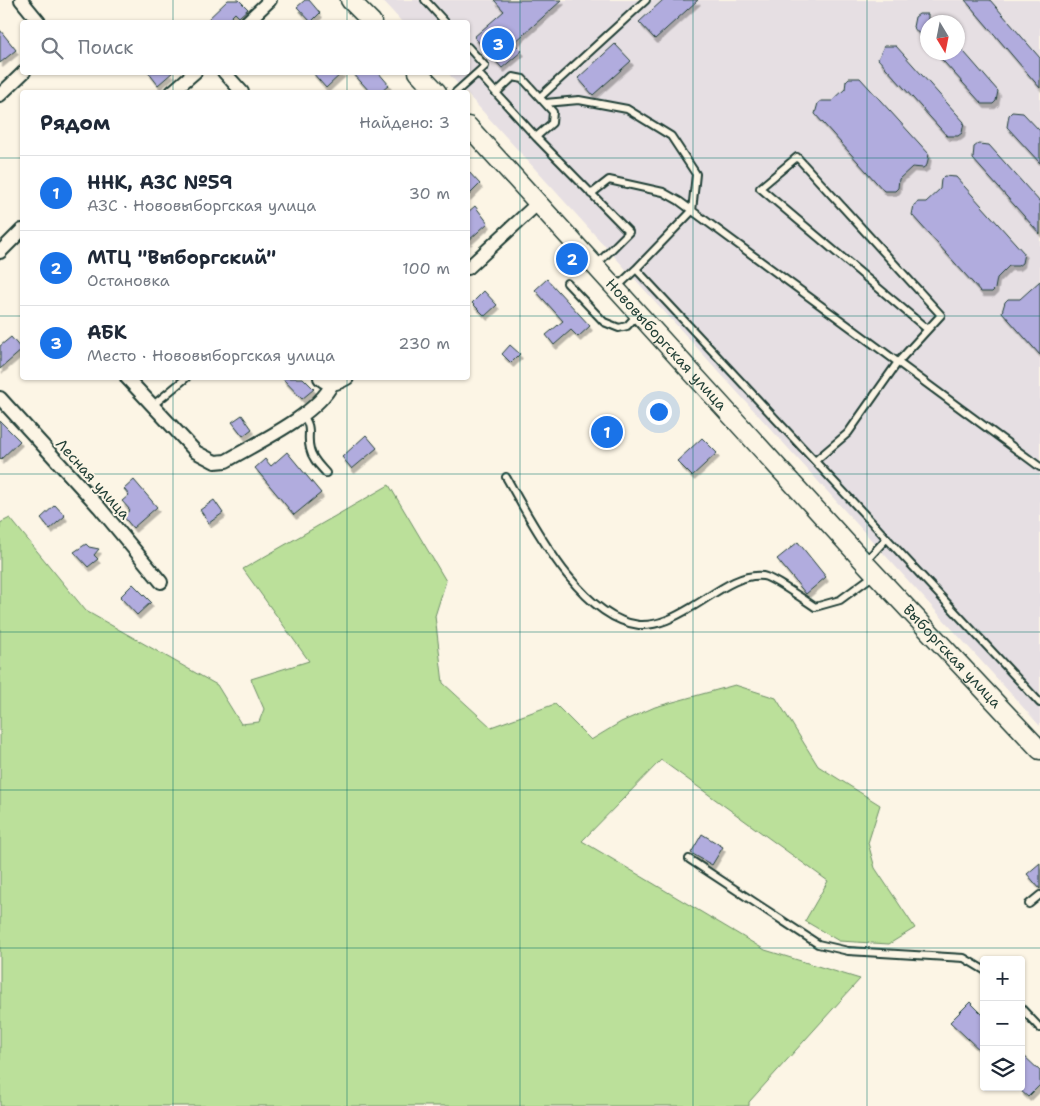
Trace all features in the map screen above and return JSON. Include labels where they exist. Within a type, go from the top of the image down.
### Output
[{"type":"street","points":[[21,0],[37,20]]},
{"type":"street","points":[[249,20],[270,0]]},
{"type":"street","points":[[350,0],[370,20]]},
{"type":"street","points":[[0,96],[21,75]]},
{"type":"street","points":[[174,90],[192,75]]},
{"type":"street","points":[[227,75],[240,90]]},
{"type":"street","points":[[421,75],[435,90]]},
{"type":"street","name":"Нововыборгская улица","points":[[470,128],[870,568]]},
{"type":"street","points":[[470,266],[537,204]]},
{"type":"street","points":[[0,252],[20,238]]},
{"type":"street","points":[[130,380],[196,452],[215,462],[226,461],[302,414],[322,398],[326,381]]},
{"type":"street","name":"Лесная улица","points":[[0,398],[99,507],[161,582]]},
{"type":"street","name":"Выборгская улица","points":[[870,568],[1040,750]]},
{"type":"lane","points":[[425,0],[443,20]]},
{"type":"lane","points":[[540,97],[646,0]]},
{"type":"lane","points":[[458,90],[485,66],[470,49]]},
{"type":"lane","points":[[478,73],[536,137],[629,232],[595,266]]},
{"type":"lane","points":[[496,92],[513,77],[523,78],[540,97],[552,112],[552,123],[536,137]]},
{"type":"lane","points":[[545,103],[579,100],[627,109],[670,136],[696,174],[692,211],[616,288]]},
{"type":"lane","points":[[815,461],[848,433],[898,362],[941,315],[797,157],[760,188],[927,329]]},
{"type":"lane","points":[[591,194],[609,180],[663,192],[692,211],[1040,467]]},
{"type":"lane","points":[[636,269],[1040,703]]},
{"type":"lane","points":[[567,283],[604,322],[611,326],[627,326],[639,313]]},
{"type":"lane","points":[[152,406],[184,380]]},
{"type":"lane","points":[[302,414],[310,428],[309,440],[312,457],[326,473]]},
{"type":"lane","points":[[506,477],[550,554],[575,584],[607,614],[638,624],[667,622],[744,577],[765,576],[815,607],[840,600],[870,568],[887,538]]},
{"type":"lane","points":[[689,859],[818,944],[848,951],[964,958],[980,968]]},
{"type":"lane","points":[[1029,904],[1040,895]]},
{"type":"lane","points":[[1025,1012],[1040,1028]]},
{"type":"shaded area","points":[[382,0],[1040,0],[1040,726],[470,97],[470,90],[463,90],[450,75],[470,75],[470,20],[400,20]]},
{"type":"green space","points":[[389,485],[446,581],[435,616],[443,683],[491,727],[555,704],[591,740],[621,722],[655,707],[735,685],[776,698],[818,766],[880,805],[868,843],[875,868],[915,928],[889,944],[839,941],[805,921],[828,881],[661,760],[582,841],[765,950],[860,979],[749,1102],[749,1106],[0,1106],[0,523],[10,518],[86,611],[217,685],[241,724],[259,722],[264,709],[251,679],[309,661],[243,569]]},
{"type":"building","points":[[228,0],[239,0],[248,9],[239,17],[235,13],[228,20],[207,20]]},
{"type":"building","points":[[305,0],[309,0],[320,13],[313,20],[309,20],[297,7]]},
{"type":"building","points":[[494,0],[562,0],[514,43],[522,51],[502,68],[474,37],[504,11]]},
{"type":"building","points":[[663,0],[698,0],[655,39],[639,22]]},
{"type":"building","points":[[965,0],[990,0],[1040,58],[1040,88]]},
{"type":"building","points":[[919,14],[928,14],[920,15],[920,35],[913,27],[915,17]]},
{"type":"building","points":[[0,30],[16,50],[0,63]]},
{"type":"building","points":[[615,44],[631,61],[593,95],[578,78]]},
{"type":"building","points":[[884,46],[896,46],[964,122],[962,133],[958,136],[947,136],[878,59]]},
{"type":"building","points":[[965,53],[998,91],[996,101],[993,104],[982,104],[942,60],[965,60]]},
{"type":"building","points":[[150,75],[170,75],[158,85]]},
{"type":"building","points":[[315,75],[340,75],[326,88]]},
{"type":"building","points":[[355,75],[381,75],[389,85],[383,90],[368,90]]},
{"type":"building","points":[[849,78],[860,78],[929,154],[927,165],[923,168],[912,167],[899,179],[898,188],[895,191],[884,191],[815,114],[818,103],[821,101],[832,101],[845,89],[846,81]]},
{"type":"building","points":[[1012,112],[1023,113],[1040,131],[1040,163],[1007,127],[1009,115]]},
{"type":"building","points":[[978,144],[989,145],[1040,202],[1040,234],[973,159],[974,147]]},
{"type":"building","points":[[470,173],[480,184],[470,194]]},
{"type":"building","points":[[944,176],[956,177],[1024,253],[1022,263],[1018,266],[1009,266],[997,278],[995,289],[992,292],[981,292],[912,215],[914,205],[918,202],[926,202],[940,189],[941,179]]},
{"type":"building","points":[[475,206],[488,223],[470,239],[470,210]]},
{"type":"building","points":[[547,279],[590,326],[578,337],[571,330],[554,345],[546,335],[563,321],[535,290]]},
{"type":"building","points":[[1040,281],[1040,355],[1002,312],[1008,299],[1020,299]]},
{"type":"building","points":[[484,291],[497,305],[485,316],[472,303]]},
{"type":"building","points":[[11,337],[20,348],[20,352],[0,369],[0,346]]},
{"type":"building","points":[[510,345],[520,354],[511,363],[502,354]]},
{"type":"building","points":[[284,380],[305,380],[314,389],[302,399]]},
{"type":"building","points":[[242,415],[252,429],[243,436],[232,422]]},
{"type":"building","points":[[0,421],[20,441],[0,460]]},
{"type":"building","points":[[366,435],[377,448],[352,469],[342,457]]},
{"type":"building","points":[[702,438],[717,453],[692,476],[677,461]]},
{"type":"building","points":[[287,452],[321,493],[294,515],[255,468],[265,459],[271,466]]},
{"type":"building","points":[[134,480],[157,507],[133,528],[123,516],[130,510],[122,501],[129,495],[124,489]]},
{"type":"building","points":[[214,500],[223,513],[209,523],[200,510]]},
{"type":"building","points":[[55,505],[65,516],[50,529],[41,518]]},
{"type":"building","points":[[798,542],[826,577],[806,594],[777,559]]},
{"type":"building","points":[[86,544],[89,547],[99,549],[94,555],[98,559],[88,567],[74,552]]},
{"type":"building","points":[[133,584],[151,602],[137,615],[120,597]]},
{"type":"building","points":[[702,834],[723,847],[712,865],[691,853]]},
{"type":"building","points":[[1040,863],[1040,889],[1027,874]]},
{"type":"building","points":[[970,1002],[980,1012],[980,1050],[950,1022]]},
{"type":"building","points":[[1025,1057],[1040,1071],[1040,1085],[1028,1097],[1021,1091],[1025,1091]]},
{"type":"place","name":"АБК","points":[[498,44]]},
{"type":"place","name":"МТЦ \"Выборгский\"","points":[[572,259]]},
{"type":"place","name":"ННК, АЗС №59","points":[[607,432]]}]
